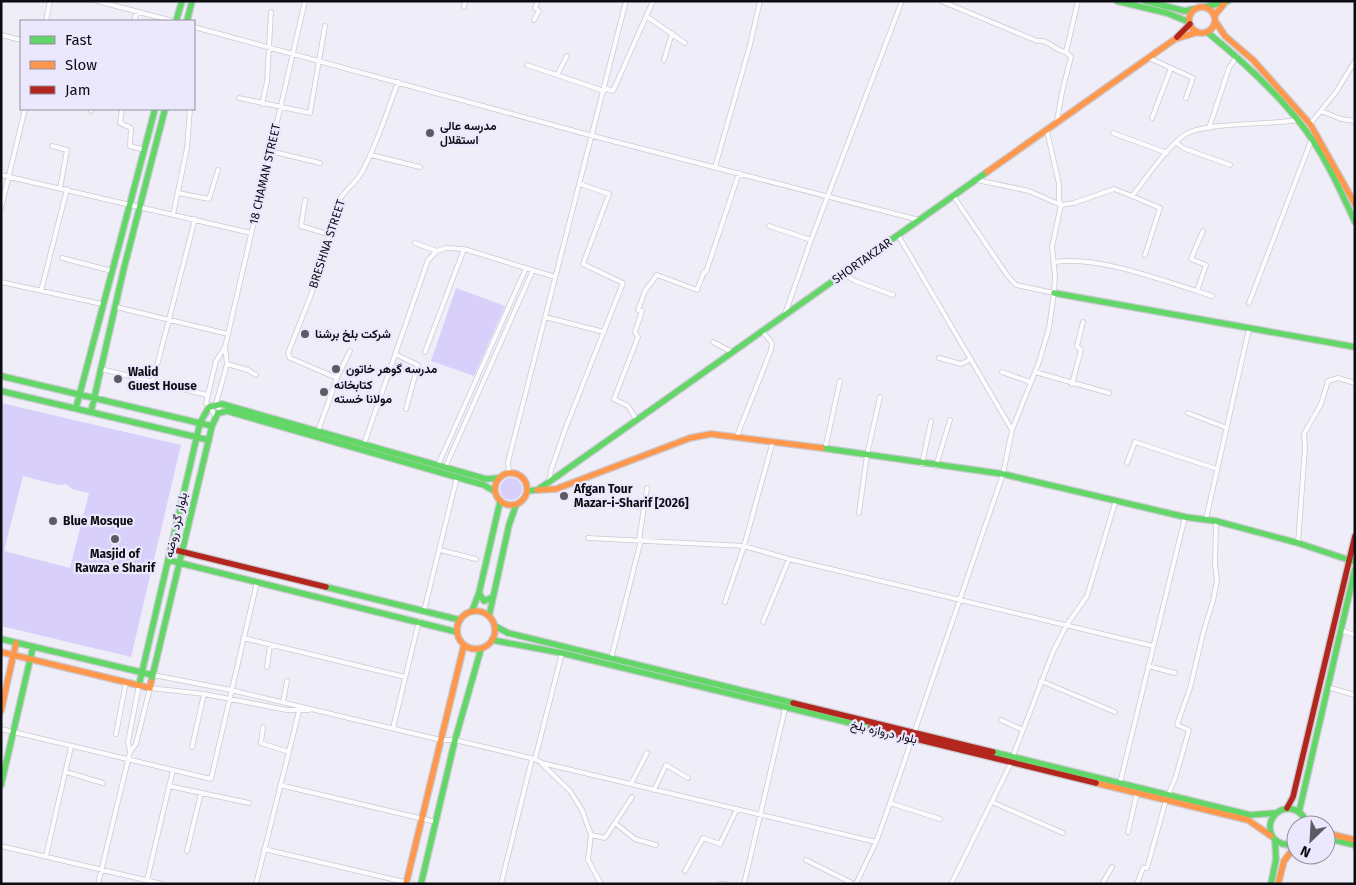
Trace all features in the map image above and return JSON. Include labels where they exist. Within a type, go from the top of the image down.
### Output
[{"type":"main road","points":[[174,20],[182,1]]},
{"type":"main road","points":[[187,20],[192,1]]},
{"type":"main road","points":[[1117,1],[1179,18],[1190,23],[1198,32],[1207,32],[1237,56],[1298,120],[1335,180],[1355,222]]},
{"type":"main road","points":[[1145,1],[1185,11],[1226,3]]},
{"type":"main road","points":[[1207,32],[1226,3]]},
{"type":"main road","points":[[1205,8],[1215,19],[1225,36],[1253,60],[1310,124],[1355,204]]},
{"type":"main road","points":[[1177,36],[1190,23],[1193,10]]},
{"type":"main road","points":[[1177,36],[1182,25],[1179,18]]},
{"type":"main road","name":"SHORTAKZAR","points":[[527,491],[537,490],[549,482],[762,330],[1057,124],[1177,36],[1198,32]]},
{"type":"main road","points":[[76,408],[155,110]]},
{"type":"main road","points":[[91,412],[164,110]]},
{"type":"main road","points":[[1054,293],[1355,347]]},
{"type":"main road","points":[[1,376],[212,426]]},
{"type":"main road","points":[[1,391],[209,440]]},
{"type":"main road","points":[[209,408],[216,404],[222,404],[486,479],[498,478],[509,473],[522,478],[527,491],[522,502],[516,505],[505,505],[500,502],[494,491],[484,485],[227,411],[218,414]]},
{"type":"main road","name":"بلوار گرد روضه","points":[[139,685],[200,423],[209,408]]},
{"type":"main road","name":"بلوار گرد روضه","points":[[150,688],[212,426],[218,414]]},
{"type":"main road","points":[[537,490],[556,489],[690,438],[711,434],[737,436],[922,464],[1003,474],[1185,517],[1206,518],[1298,543],[1352,561]]},
{"type":"main road","points":[[494,491],[498,478]]},
{"type":"main road","points":[[472,611],[489,616],[495,626],[492,640],[482,648],[472,649],[464,645],[457,632],[460,620],[472,611],[479,593],[500,502]]},
{"type":"main road","points":[[489,616],[509,525],[516,505]]},
{"type":"main road","points":[[496,520],[504,518],[509,525]]},
{"type":"main road","points":[[1301,815],[1299,812],[1287,808],[1293,797],[1352,561],[1355,536]]},
{"type":"main road","points":[[171,549],[460,620]]},
{"type":"main road","points":[[168,560],[457,632]]},
{"type":"main road","points":[[1299,812],[1355,569]]},
{"type":"main road","points":[[479,593],[484,601],[493,597]]},
{"type":"main road","name":"بلوار دروازه بلخ","points":[[495,626],[508,633],[913,736]]},
{"type":"main road","points":[[1,639],[153,675]]},
{"type":"main road","name":"بلوار دروازه بلخ","points":[[492,640],[562,653],[786,709],[1120,783],[1248,820],[1273,838]]},
{"type":"main road","points":[[1,711],[16,643]]},
{"type":"main road","points":[[408,883],[464,645]]},
{"type":"main road","points":[[1,785],[15,732],[33,647]]},
{"type":"main road","points":[[421,884],[455,740],[482,648]]},
{"type":"main road","points":[[1,652],[150,688]]},
{"type":"main road","name":"بلوار دروازه بلخ","points":[[1012,759],[1137,793],[1167,797],[1250,815],[1275,813],[1287,808]]},
{"type":"main road","points":[[1271,884],[1276,860],[1270,824],[1275,813]]},
{"type":"main road","points":[[1336,835],[1355,840]]},
{"type":"main road","points":[[1273,838],[1286,846]]},
{"type":"main road","points":[[1336,840],[1355,845]]},
{"type":"main road","points":[[1279,881],[1286,858]]},
{"type":"street","points":[[46,20],[50,1]]},
{"type":"street","points":[[97,1],[170,20]]},
{"type":"street","name":"18 CHAMAN STREET","points":[[209,408],[206,403],[207,395],[216,362],[225,347],[305,1]]},
{"type":"street","points":[[464,6],[465,1]]},
{"type":"street","points":[[534,20],[539,11],[534,8],[538,1]]},
{"type":"street","points":[[509,473],[508,462],[626,1]]},
{"type":"street","points":[[527,65],[604,89],[614,90],[653,1]]},
{"type":"street","points":[[715,167],[750,45],[760,1]]},
{"type":"street","points":[[785,314],[811,240],[829,197],[902,1]]},
{"type":"street","points":[[940,1],[1037,41],[1042,40],[1072,57],[1062,92],[1057,124]]},
{"type":"street","points":[[1066,52],[1078,1]]},
{"type":"street","points":[[134,20],[137,12]]},
{"type":"street","points":[[262,104],[267,82],[271,12]]},
{"type":"street","points":[[646,16],[685,43]]},
{"type":"street","points":[[240,98],[280,109],[310,113],[325,26]]},
{"type":"street","points":[[195,27],[592,136],[920,220]]},
{"type":"street","points":[[664,60],[672,33]]},
{"type":"street","points":[[1,35],[20,40]]},
{"type":"street","points":[[557,75],[567,56]]},
{"type":"street","points":[[1209,128],[1228,68],[1237,56]]},
{"type":"street","points":[[1149,58],[1193,78],[1186,98]]},
{"type":"street","points":[[1310,124],[1336,92],[1355,61]]},
{"type":"street","points":[[1152,118],[1171,68]]},
{"type":"street","name":"BRESHNA STREET","points":[[337,378],[288,356],[310,295],[340,199],[343,193],[354,184],[371,154],[398,82]]},
{"type":"street","points":[[1,208],[25,110]]},
{"type":"street","points":[[122,110],[120,124],[131,128],[130,146],[145,150]]},
{"type":"street","points":[[172,215],[187,148],[190,110]]},
{"type":"street","points":[[1321,111],[1341,119],[1355,121]]},
{"type":"street","points":[[1132,196],[1167,153],[1188,133],[1209,128],[1298,120]]},
{"type":"street","points":[[806,860],[855,884],[876,842],[1003,474],[1012,430],[1035,372],[1049,328],[1054,293],[1052,247],[1061,205],[1059,200],[1059,184],[1047,131]]},
{"type":"street","points":[[1113,132],[1167,153]]},
{"type":"street","points":[[1249,302],[1311,141]]},
{"type":"street","points":[[1177,143],[1183,148],[1230,165]]},
{"type":"street","points":[[52,146],[67,150],[60,188]]},
{"type":"street","points":[[270,151],[320,162]]},
{"type":"street","points":[[371,154],[420,167]]},
{"type":"street","points":[[178,194],[209,199],[218,170]]},
{"type":"street","points":[[636,419],[628,406],[614,399],[638,337],[635,332],[642,311],[638,310],[645,291],[657,275],[697,290],[704,272],[706,272],[739,173]]},
{"type":"street","points":[[1,174],[251,233]]},
{"type":"street","points":[[977,180],[1029,191],[1061,205],[1074,203],[1114,189],[1160,208],[1145,255]]},
{"type":"street","points":[[549,482],[551,470],[566,427],[623,281],[583,264],[609,194],[580,184]]},
{"type":"street","points":[[41,292],[67,190]]},
{"type":"street","points":[[954,196],[1007,275],[1016,285],[1054,293]]},
{"type":"street","points":[[305,200],[301,226],[328,234]]},
{"type":"street","points":[[153,381],[195,219]]},
{"type":"street","points":[[769,226],[811,240]]},
{"type":"street","points":[[1196,291],[1206,265],[1191,259],[1203,231]]},
{"type":"street","points":[[898,235],[1012,430]]},
{"type":"street","points":[[415,242],[437,250],[446,248],[464,250],[555,277]]},
{"type":"street","points":[[364,444],[428,260],[437,250]]},
{"type":"street","points":[[425,352],[464,250]]},
{"type":"street","points":[[62,258],[112,270]]},
{"type":"street","points":[[1054,262],[1070,260],[1099,264],[1212,296]]},
{"type":"street","points":[[438,466],[526,268]]},
{"type":"street","points":[[445,468],[532,270]]},
{"type":"street","points":[[844,274],[850,279],[892,295]]},
{"type":"street","points":[[1,282],[102,304]]},
{"type":"street","points":[[116,307],[228,334]]},
{"type":"street","points":[[545,317],[604,332]]},
{"type":"street","points":[[1072,384],[1081,350],[1077,346],[1083,322]]},
{"type":"street","points":[[1206,518],[1249,329]]},
{"type":"street","points":[[737,436],[771,350],[772,343],[762,330]]},
{"type":"street","points":[[713,342],[732,352]]},
{"type":"street","name":"18 CHAMAN STREET","points":[[216,404],[227,364],[225,347]]},
{"type":"street","points":[[318,432],[337,378],[350,351]]},
{"type":"street","points":[[395,354],[418,365],[406,409]]},
{"type":"street","points":[[938,358],[961,364],[971,359]]},
{"type":"street","points":[[227,364],[248,370],[256,375]]},
{"type":"street","points":[[101,369],[207,395]]},
{"type":"street","points":[[1002,372],[1030,382]]},
{"type":"street","points":[[1035,372],[1109,393]]},
{"type":"street","points":[[1298,543],[1305,448],[1304,434],[1321,404],[1328,381],[1338,378],[1355,383]]},
{"type":"street","points":[[825,449],[840,381]]},
{"type":"street","points":[[858,513],[867,455],[880,397]]},
{"type":"street","points":[[216,404],[218,414]]},
{"type":"street","points":[[209,408],[218,414]]},
{"type":"street","points":[[1188,413],[1227,428]]},
{"type":"street","points":[[936,466],[950,420]]},
{"type":"street","points":[[922,464],[931,421]]},
{"type":"street","points":[[725,602],[744,546],[773,441]]},
{"type":"street","points":[[1127,463],[1135,442],[1217,469]]},
{"type":"street","points":[[424,611],[457,477]]},
{"type":"street","points":[[611,659],[640,540],[647,488]]},
{"type":"street","points":[[951,884],[1012,759],[1041,681],[1066,626],[1087,596],[1116,500]]},
{"type":"street","points":[[1120,783],[1185,517]]},
{"type":"street","points":[[1138,884],[1143,868],[1147,868],[1167,797],[1175,779],[1189,730],[1177,725],[1190,688],[1204,630],[1214,601],[1217,580],[1214,565],[1216,521]]},
{"type":"street","points":[[588,538],[744,546],[959,601],[1152,646]]},
{"type":"street","points":[[440,550],[476,559]]},
{"type":"street","points":[[763,622],[789,559]]},
{"type":"street","points":[[1,729],[211,779],[257,582]]},
{"type":"street","points":[[393,728],[419,621]]},
{"type":"street","points":[[1340,630],[1355,635]]},
{"type":"street","points":[[243,638],[405,678]]},
{"type":"street","points":[[267,667],[270,645]]},
{"type":"street","points":[[501,884],[562,653]]},
{"type":"street","points":[[1148,666],[1176,673]]},
{"type":"street","points":[[153,675],[231,690],[282,702],[299,709]]},
{"type":"street","points":[[282,702],[286,681]]},
{"type":"street","points":[[1041,681],[1115,712]]},
{"type":"street","points":[[116,734],[126,682]]},
{"type":"street","points":[[130,752],[128,742],[139,685]]},
{"type":"street","points":[[1327,687],[1355,695]]},
{"type":"street","points":[[98,884],[130,752],[136,744],[150,688],[314,710],[441,740],[455,740],[533,759],[542,763],[876,842]]},
{"type":"street","points":[[192,747],[204,694]]},
{"type":"street","points":[[256,884],[299,709]]},
{"type":"street","points":[[744,884],[786,709]]},
{"type":"street","points":[[1001,720],[1022,730]]},
{"type":"street","points":[[264,726],[261,743],[289,752]]},
{"type":"street","points":[[46,856],[71,746]]},
{"type":"street","points":[[631,784],[647,753]]},
{"type":"street","points":[[542,763],[570,791],[582,810],[591,835],[588,860],[601,884]]},
{"type":"street","points":[[654,790],[666,765],[688,778]]},
{"type":"street","points":[[147,880],[173,770]]},
{"type":"street","points":[[66,772],[103,782]]},
{"type":"street","points":[[280,785],[436,822]]},
{"type":"street","points":[[169,786],[249,803]]},
{"type":"street","points":[[187,852],[201,793]]},
{"type":"street","points":[[1128,832],[1137,793]]},
{"type":"street","points":[[591,835],[605,838],[632,797]]},
{"type":"street","points":[[992,802],[1063,833]]},
{"type":"street","points":[[890,803],[940,819]]},
{"type":"street","points":[[685,872],[703,838],[720,844],[737,809]]},
{"type":"street","points":[[615,823],[635,839],[656,845]]},
{"type":"street","points":[[1,846],[162,884]]},
{"type":"street","points":[[264,849],[408,883]]},
{"type":"street","points":[[1102,884],[1112,867]]},
{"type":"street","points":[[1279,881],[1286,884]]},
{"type":"street","points":[[720,884],[726,884]]},
{"type":"shaded area","points":[[456,288],[505,306],[474,376],[431,361]]},
{"type":"shaded area","points":[[1,403],[181,445],[131,657],[1,626]],"holes":[[[23,476],[58,485],[66,484],[72,489],[89,493],[70,568],[4,551]]]},
{"type":"shaded area","points":[[511,478],[519,481],[522,489],[519,497],[511,500],[503,497],[500,489],[503,481]]},
{"type":"traffic: fast","points":[[176,20],[182,1]]},
{"type":"traffic: fast","points":[[187,20],[192,1]]},
{"type":"traffic: fast","points":[[1117,1],[1167,13],[1189,22]]},
{"type":"traffic: fast","points":[[1145,1],[1185,11],[1193,9]]},
{"type":"traffic: fast","points":[[1205,7],[1228,1]]},
{"type":"traffic: fast","points":[[1207,32],[1254,73],[1297,119],[1322,156],[1355,222]]},
{"type":"traffic: fast","points":[[76,408],[155,110]]},
{"type":"traffic: fast","points":[[91,412],[124,268],[165,110]]},
{"type":"traffic: fast","points":[[527,491],[537,490],[549,482],[987,172]]},
{"type":"traffic: fast","points":[[1054,293],[1355,347]]},
{"type":"traffic: fast","points":[[1,376],[212,426],[151,682]]},
{"type":"traffic: fast","points":[[1,391],[209,440]]},
{"type":"traffic: fast","points":[[200,423],[209,407],[222,404],[486,479],[499,478]]},
{"type":"traffic: fast","points":[[212,426],[218,413],[227,411],[484,485],[494,491]]},
{"type":"traffic: fast","points":[[139,685],[200,423]]},
{"type":"traffic: fast","points":[[822,448],[1003,474],[1185,517],[1216,521],[1298,543],[1355,562]]},
{"type":"traffic: fast","points":[[472,611],[479,593],[500,502]]},
{"type":"traffic: fast","points":[[489,616],[509,525],[516,505]]},
{"type":"traffic: fast","points":[[168,560],[457,632]]},
{"type":"traffic: fast","points":[[1299,812],[1355,569]]},
{"type":"traffic: fast","points":[[326,587],[460,620]]},
{"type":"traffic: fast","points":[[479,593],[484,601],[493,597]]},
{"type":"traffic: fast","points":[[495,626],[508,633],[793,703]]},
{"type":"traffic: fast","points":[[1,639],[153,675]]},
{"type":"traffic: fast","points":[[492,640],[562,653],[871,728]]},
{"type":"traffic: fast","points":[[1,785],[33,647]]},
{"type":"traffic: fast","points":[[421,884],[455,740],[481,649]]},
{"type":"traffic: fast","points":[[993,752],[1250,815],[1275,813]]},
{"type":"traffic: fast","points":[[1286,844],[1276,840],[1271,834],[1272,819],[1276,813],[1283,810],[1292,809],[1302,815]]},
{"type":"traffic: fast","points":[[1271,884],[1276,859],[1275,840]]},
{"type":"traffic: fast","points":[[1336,840],[1355,845]]},
{"type":"traffic: slow","points":[[1214,16],[1224,4]]},
{"type":"traffic: slow","points":[[1202,7],[1211,11],[1215,20],[1211,29],[1202,33],[1193,29],[1189,20],[1193,11],[1202,7]]},
{"type":"traffic: slow","points":[[1215,21],[1225,36],[1253,60],[1310,124],[1355,204]]},
{"type":"traffic: slow","points":[[987,172],[1175,39],[1198,32]]},
{"type":"traffic: slow","points":[[537,490],[556,489],[690,438],[711,434],[822,448]]},
{"type":"traffic: slow","points":[[511,473],[523,477],[527,489],[523,501],[511,505],[499,501],[495,489],[499,477],[511,473]]},
{"type":"traffic: slow","points":[[476,611],[483,612],[489,617],[494,623],[495,630],[494,637],[489,643],[483,648],[476,649],[469,648],[463,643],[458,637],[457,630],[458,623],[463,617],[469,612],[476,611]]},
{"type":"traffic: slow","points":[[1,711],[16,643]]},
{"type":"traffic: slow","points":[[406,884],[464,645]]},
{"type":"traffic: slow","points":[[1,652],[150,688],[151,682]]},
{"type":"traffic: slow","points":[[1096,783],[1248,820],[1271,836]]},
{"type":"traffic: slow","points":[[1336,835],[1355,840]]},
{"type":"traffic: slow","points":[[1278,884],[1286,858]]},
{"type":"traffic: jam","points":[[1177,37],[1190,24]]},
{"type":"traffic: jam","points":[[1287,808],[1293,797],[1355,536]]},
{"type":"traffic: jam","points":[[171,549],[326,587]]},
{"type":"traffic: jam","points":[[793,703],[993,752]]},
{"type":"traffic: jam","points":[[871,728],[1096,783]]},
{"type":"place","name":"مدرسه عالی استقلال","points":[[430,133]]},
{"type":"place","name":"شرکت بلخ برشنا","points":[[305,334]]},
{"type":"place","name":"مدرسه گوهر خاتون","points":[[336,369]]},
{"type":"place","name":"Walid Guest House","points":[[118,379]]},
{"type":"place","name":"کتابخانه مولانا خسته","points":[[324,392]]},
{"type":"place","name":"Afgan Tour Mazar-i-Sharif [2026]","points":[[564,496]]},
{"type":"place","name":"Blue Mosque","points":[[53,521]]},
{"type":"place","name":"Masjid of Rawza e Sharif","points":[[115,539]]}]
